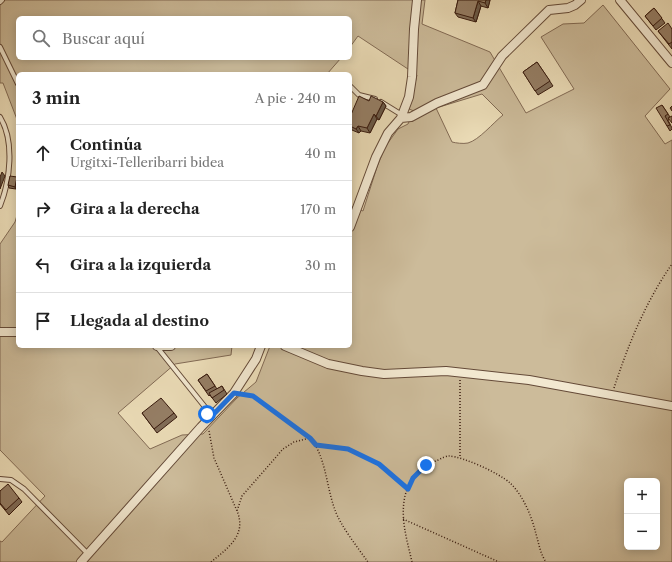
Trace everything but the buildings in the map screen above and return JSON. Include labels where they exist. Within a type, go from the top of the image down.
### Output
[{"type":"street","points":[[352,222],[376,157],[388,133],[402,116],[409,97],[412,77],[417,0]]},
{"type":"street","points":[[402,116],[411,117],[437,103],[483,85],[488,80],[502,56],[549,10],[568,8],[581,0]]},
{"type":"street","points":[[620,0],[672,63]]},
{"type":"street","points":[[0,332],[16,332]]},
{"type":"street","points":[[81,562],[207,421],[234,393],[256,359],[260,348]]},
{"type":"street","points":[[290,348],[328,364],[362,371],[384,374],[415,371],[460,372],[528,380],[672,406]]},
{"type":"lane","points":[[0,47],[16,80]]},
{"type":"lane","points":[[352,88],[359,95],[378,100],[402,116]]},
{"type":"lane","points":[[0,117],[6,128],[9,151],[8,173],[4,197],[0,206]]},
{"type":"lane","points":[[158,348],[205,407],[207,421]]},
{"type":"lane","points":[[0,479],[11,480],[24,489],[88,554]]},
{"type":"path","points":[[611,395],[624,356],[638,325],[672,264]]},
{"type":"path","points":[[460,372],[460,458]]},
{"type":"path","points":[[234,393],[253,396],[310,438],[316,445],[320,452],[335,512],[368,562]]},
{"type":"path","points":[[207,421],[214,458],[241,520],[239,533],[211,562]]},
{"type":"path","points":[[237,511],[242,496],[283,449],[294,442],[310,438]]},
{"type":"path","points":[[316,445],[348,449],[379,464],[408,489]]},
{"type":"path","points":[[412,562],[403,519],[405,495],[413,478],[426,465],[448,456],[460,458],[492,472],[510,483],[524,501],[536,533],[542,556],[546,562]]},
{"type":"path","points":[[403,519],[499,562]]},
{"type":"shaded area","points":[[0,0],[425,0],[422,24],[490,52],[526,113],[574,89],[541,37],[563,24],[584,23],[603,5],[670,89],[645,116],[665,144],[672,140],[672,562],[0,562],[0,541],[2,542],[45,496],[0,450],[0,244],[16,219],[16,348],[232,348],[231,355],[175,364],[118,413],[150,449],[182,435],[203,434],[237,398],[256,382],[269,348],[352,348],[352,207],[363,211],[385,147],[398,129],[408,124],[414,111],[409,109],[417,75],[358,36],[352,44],[352,16],[16,16],[16,60],[339,60],[329,72],[16,72],[16,117],[3,83],[0,83]],"holes":[[[482,94],[503,115],[481,135],[468,143],[452,142],[436,108]]]},
{"type":"route","points":[[207,414],[207,421],[234,393],[253,396],[310,438],[316,445],[348,449],[379,464],[408,489],[413,478],[426,465]]}]
